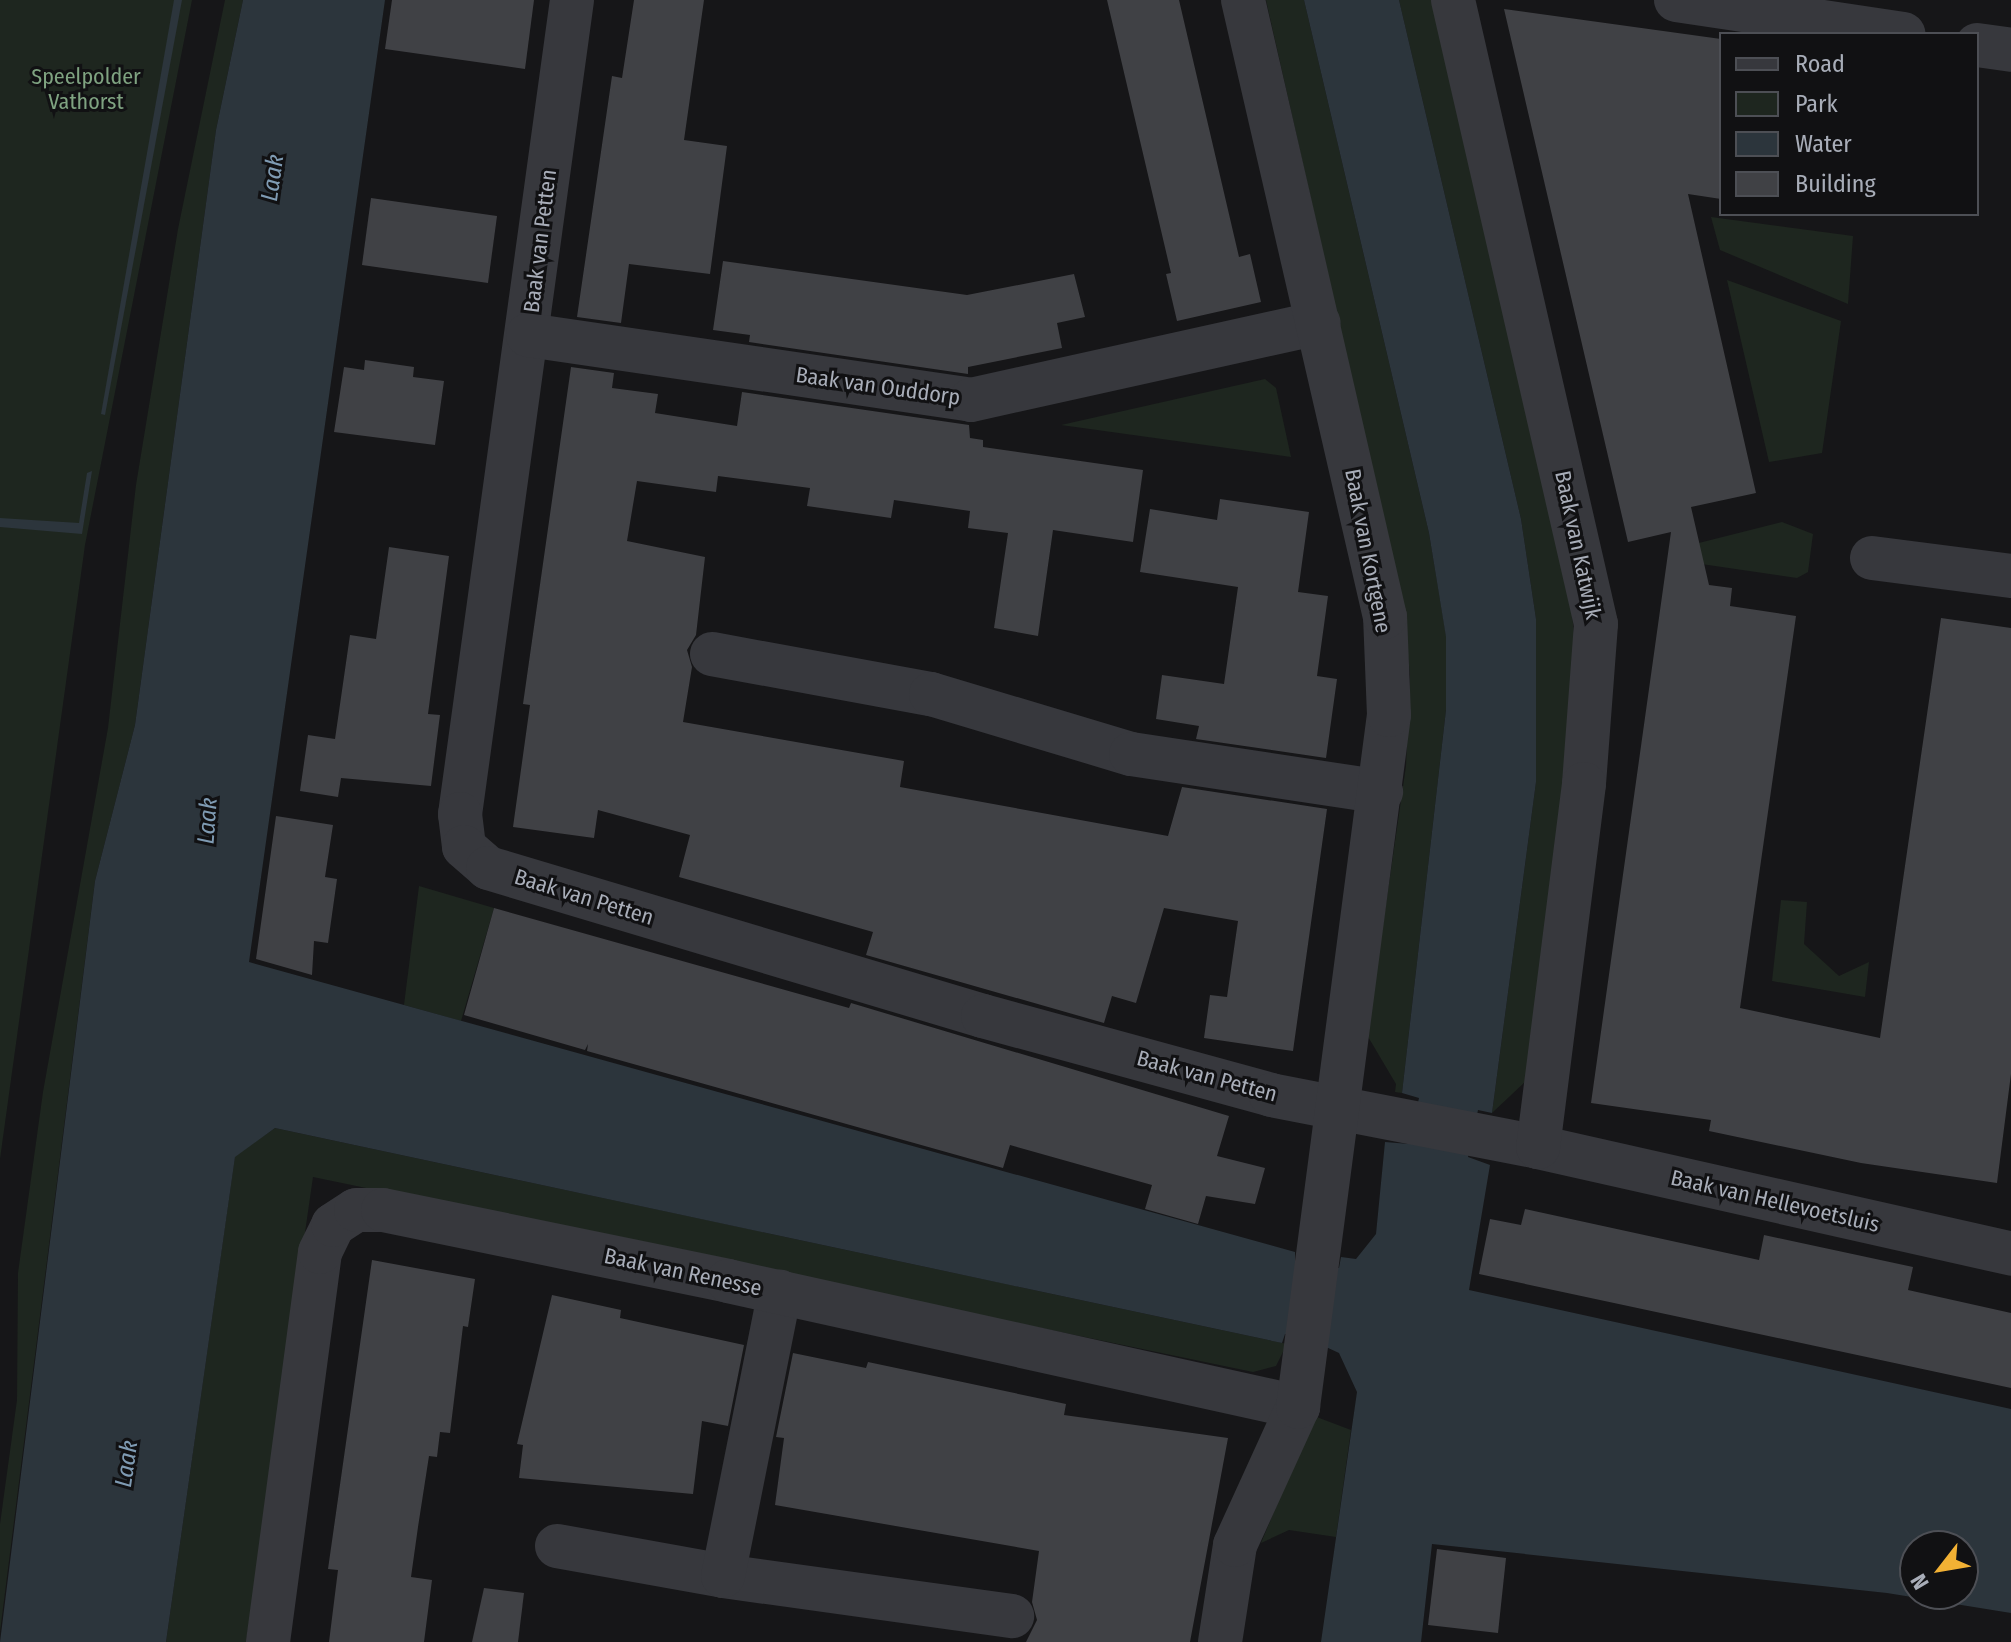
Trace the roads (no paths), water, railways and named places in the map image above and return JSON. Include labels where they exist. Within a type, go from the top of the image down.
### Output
[{"type":"street","name":"Baak van Petten","points":[[572,0],[460,814],[464,847],[488,868],[968,1011],[1271,1095],[1336,1105],[1538,1147]]},
{"type":"street","name":"Baak van Kortgene","points":[[1243,0],[1385,617],[1389,715],[1298,1407]]},
{"type":"street","name":"Baak van Katwijk","points":[[1453,0],[1596,624],[1584,784],[1538,1147]]},
{"type":"street","points":[[1676,0],[1890,32]]},
{"type":"street","points":[[1979,45],[2011,50]]},
{"type":"street","name":"Baak van Ouddorp","points":[[528,335],[971,400],[1319,323]]},
{"type":"street","points":[[1872,558],[2011,576]]},
{"type":"street","points":[[712,654],[931,694],[1131,754],[1381,792]]},
{"type":"street","name":"Baak van Hellevoetsluis","points":[[1538,1147],[2011,1254]]},
{"type":"street","name":"Baak van Renesse","points":[[268,1642],[320,1252],[333,1225],[356,1210],[383,1210],[780,1292],[1298,1407]]},
{"type":"street","points":[[723,1576],[780,1292]]},
{"type":"street","points":[[1220,1642],[1235,1545],[1298,1407]]},
{"type":"street","points":[[557,1546],[723,1576],[1012,1616]]},
{"type":"water","points":[[174,0],[182,0],[105,415],[101,414]]},
{"type":"water","name":"Laak","points":[[243,0],[385,0],[249,962],[1295,1252],[1295,1261],[1339,1268],[1341,1257],[1356,1259],[1376,1234],[1385,1142],[1409,1144],[1419,1098],[1402,1093],[1446,710],[1446,637],[1429,533],[1304,0],[1399,0],[1521,519],[1536,619],[1536,782],[1492,1113],[1478,1110],[1468,1157],[1490,1165],[1469,1290],[2011,1409],[2011,1613],[1979,1608],[1979,1530],[1899,1530],[1899,1595],[1432,1544],[1421,1642],[1321,1642],[1357,1392],[1339,1353],[1326,1347],[1327,1339],[1285,1334],[1282,1343],[275,1128],[235,1157],[166,1642],[0,1642],[95,881],[135,725],[216,130]]},
{"type":"water","points":[[92,471],[82,534],[0,527],[0,518],[79,523],[87,473]]},
{"type":"park label","name":"Speelpolder Vathorst","points":[[86,88]]}]
